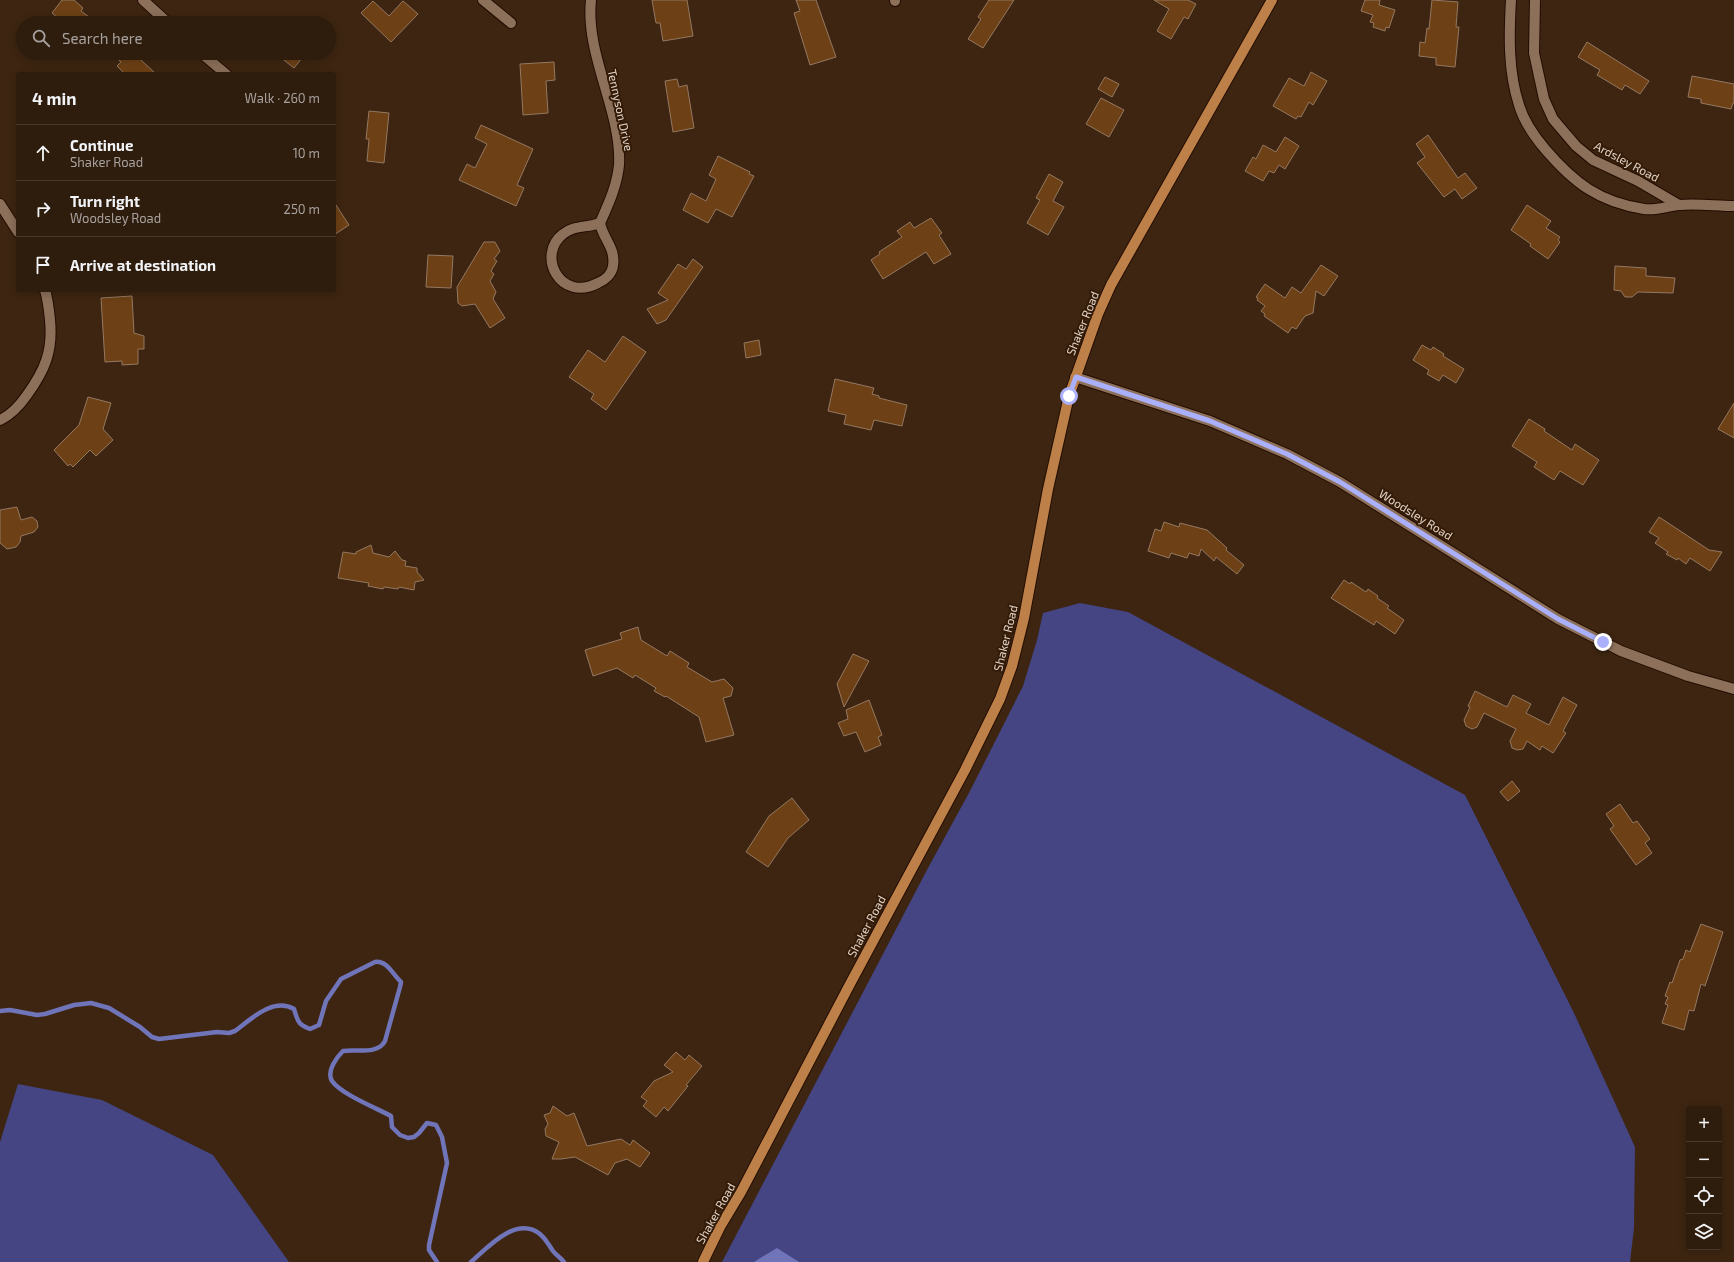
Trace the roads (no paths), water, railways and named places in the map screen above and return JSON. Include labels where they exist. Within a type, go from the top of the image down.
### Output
[{"type":"main road","name":"Shaker Road","points":[[703,1262],[720,1227],[741,1192],[847,990],[966,770],[1000,699],[1012,666],[1024,618],[1048,489],[1069,396],[1098,314],[1111,285],[1272,0]]},
{"type":"street","points":[[143,0],[160,16]]},
{"type":"street","points":[[483,0],[511,23]]},
{"type":"street","name":"Tennyson Drive","points":[[591,0],[592,31],[618,151],[619,164],[615,184],[600,223]]},
{"type":"street","name":"Ardsley Road","points":[[1511,0],[1510,48],[1516,95],[1524,117],[1539,141],[1571,177],[1595,194],[1645,210],[1657,210],[1679,205],[1734,206]]},
{"type":"street","name":"Ardsley Road","points":[[1535,0],[1534,53],[1544,99],[1553,119],[1576,146],[1593,160],[1638,181],[1679,205]]},
{"type":"street","points":[[209,60],[224,72]]},
{"type":"street","points":[[0,204],[16,229]]},
{"type":"street","points":[[600,223],[602,230],[613,250],[614,266],[607,278],[594,286],[580,289],[573,288],[562,281],[555,271],[552,259],[554,246],[562,235],[569,230],[576,227],[594,226],[600,223]]},
{"type":"street","points":[[0,420],[21,403],[38,380],[45,364],[50,349],[51,336],[49,310],[45,292]]},
{"type":"street","name":"Woodsley Road","points":[[1076,377],[1210,421],[1287,454],[1340,482],[1558,619],[1628,654],[1688,676],[1734,689]]},
{"type":"water","points":[[777,1248],[799,1262],[754,1262],[757,1260]]},
{"type":"waterway","points":[[0,1011],[10,1010],[37,1015],[74,1005],[91,1003],[109,1008],[140,1027],[152,1037],[159,1039],[217,1032],[229,1033],[235,1031],[263,1011],[278,1006],[286,1006],[294,1009],[299,1022],[310,1029],[319,1025],[326,1001],[341,979],[375,962],[383,963],[401,982],[385,1041],[382,1045],[372,1050],[343,1051],[333,1064],[330,1073],[332,1081],[343,1091],[391,1116],[392,1127],[400,1135],[408,1138],[414,1137],[427,1123],[436,1125],[442,1137],[447,1163],[429,1245],[429,1250],[437,1262]]},
{"type":"waterway","points":[[471,1262],[502,1236],[521,1228],[531,1229],[540,1234],[564,1262]]}]
